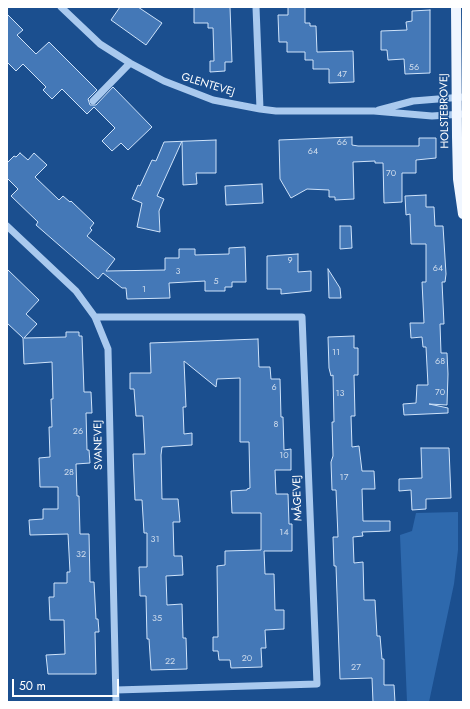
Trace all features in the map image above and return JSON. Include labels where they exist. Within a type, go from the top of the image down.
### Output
[{"type":"main road","name":"HOLSTEBROVEJ","points":[[456,7],[461,99],[458,178],[463,214]]},
{"type":"street","name":"GLENTEVEJ","points":[[61,7],[100,44],[130,63],[189,92],[213,100],[260,109],[374,111],[416,115],[460,114]]},
{"type":"street","points":[[256,7],[260,109]]},
{"type":"street","points":[[93,101],[130,63]]},
{"type":"street","name":"GLENTEVEJ","points":[[374,111],[413,101],[461,99]]},
{"type":"street","name":"SVANEVEJ","points":[[7,226],[76,291],[95,317],[108,350],[116,702]]},
{"type":"street","name":"MÅGEVEJ","points":[[95,317],[302,317],[316,684],[116,690]]},
{"type":"shaded area","points":[[458,512],[458,550],[454,584],[429,702],[407,702],[400,535],[412,531],[416,513]]},
{"type":"building","points":[[120,7],[138,7],[162,23],[146,45],[111,20]]},
{"type":"building","points":[[194,7],[230,7],[232,62],[225,62],[225,71],[210,72],[210,61],[214,61],[213,28],[208,28],[208,23],[194,23]]},
{"type":"building","points":[[288,7],[305,7],[305,23],[310,23],[310,26],[316,26],[317,52],[353,51],[354,82],[329,83],[329,69],[313,69],[313,60],[305,60],[305,52],[287,52],[287,42],[279,42],[278,15],[288,15]]},
{"type":"building","points":[[430,10],[430,73],[405,74],[404,59],[388,60],[387,50],[381,50],[381,31],[407,30],[406,22],[412,21],[412,11]]},
{"type":"building","points":[[7,14],[23,30],[17,35],[36,54],[49,42],[97,90],[88,99],[90,105],[96,105],[113,87],[152,127],[128,150],[121,143],[112,151],[102,141],[115,128],[94,107],[87,114],[62,89],[52,99],[43,90],[46,87],[23,64],[16,71],[7,62]]},
{"type":"building","points":[[352,137],[352,145],[358,146],[419,146],[419,138],[436,138],[436,158],[416,160],[416,173],[402,173],[402,202],[384,203],[383,163],[375,163],[375,161],[353,162],[354,199],[335,200],[335,197],[329,197],[329,190],[307,189],[291,198],[280,179],[279,140]]},
{"type":"building","points":[[216,140],[216,173],[196,173],[197,184],[183,185],[182,141]]},
{"type":"building","points":[[182,141],[157,196],[164,199],[159,211],[160,232],[137,227],[142,203],[132,199],[138,185],[140,186],[152,160],[156,161],[164,142]]},
{"type":"building","points":[[20,153],[28,160],[34,153],[47,165],[35,177],[59,200],[63,196],[70,202],[71,201],[94,223],[90,228],[92,230],[87,236],[115,259],[106,271],[165,270],[165,258],[179,258],[179,249],[195,249],[195,255],[229,254],[229,248],[245,247],[246,282],[232,282],[232,287],[225,287],[225,291],[205,291],[205,281],[169,283],[170,298],[127,299],[126,288],[122,288],[103,273],[98,279],[36,225],[38,222],[11,196],[18,189],[7,178],[7,163],[14,156],[16,157]]},
{"type":"building","points":[[262,184],[263,203],[226,205],[225,186]]},
{"type":"building","points":[[426,195],[426,207],[434,207],[435,226],[443,226],[446,274],[445,282],[442,282],[444,324],[440,324],[441,353],[447,353],[448,374],[447,405],[429,404],[448,408],[448,413],[404,415],[403,404],[416,403],[417,385],[428,385],[426,347],[423,347],[422,337],[411,338],[410,323],[424,323],[422,282],[426,282],[426,244],[411,244],[410,214],[406,215],[405,196]]},
{"type":"building","points":[[340,226],[351,226],[352,248],[340,249]]},
{"type":"building","points":[[298,254],[298,272],[311,271],[311,291],[281,294],[281,289],[267,289],[267,256]]},
{"type":"building","points":[[7,269],[39,300],[26,314],[37,324],[24,338],[66,337],[66,332],[79,332],[79,336],[82,336],[84,392],[91,392],[92,413],[86,413],[87,450],[89,450],[90,463],[76,464],[77,496],[79,496],[80,534],[89,534],[90,582],[94,582],[96,619],[98,619],[99,632],[95,632],[96,674],[48,674],[46,655],[65,654],[64,620],[50,620],[49,597],[54,597],[54,583],[67,583],[67,572],[70,572],[68,534],[30,535],[29,520],[43,519],[43,509],[58,509],[58,487],[40,487],[39,458],[50,457],[49,427],[52,427],[51,399],[53,399],[52,362],[24,364],[23,338],[7,323]]},
{"type":"building","points":[[328,269],[340,288],[341,298],[329,298]]},
{"type":"building","points":[[354,336],[354,348],[358,348],[358,375],[354,375],[355,416],[351,416],[352,447],[359,446],[362,471],[374,471],[375,489],[362,489],[363,521],[390,521],[390,531],[362,532],[363,536],[353,537],[354,563],[363,562],[364,600],[375,600],[377,636],[380,636],[382,659],[384,659],[384,685],[394,685],[395,702],[373,702],[372,678],[340,679],[336,566],[334,566],[333,537],[338,537],[336,490],[332,490],[331,462],[333,456],[332,422],[334,422],[333,375],[331,376],[329,368],[328,337]]},
{"type":"building","points":[[258,339],[259,367],[270,367],[271,379],[280,379],[284,450],[291,449],[291,470],[275,470],[276,494],[288,494],[289,524],[292,524],[292,551],[264,551],[265,574],[274,574],[275,610],[284,610],[284,629],[265,630],[266,648],[261,648],[262,667],[231,668],[230,660],[219,660],[218,651],[213,651],[213,637],[218,637],[217,566],[225,565],[225,551],[261,550],[261,513],[232,513],[231,491],[247,490],[250,488],[249,442],[240,442],[240,378],[217,379],[216,387],[184,361],[186,407],[183,407],[184,434],[192,433],[192,445],[162,447],[161,455],[162,499],[178,499],[180,522],[173,522],[174,556],[182,556],[183,575],[166,576],[167,605],[182,604],[183,638],[186,638],[187,669],[151,670],[149,639],[147,639],[146,596],[140,596],[139,567],[147,567],[147,533],[144,533],[142,500],[135,500],[133,454],[145,454],[143,416],[136,416],[134,389],[130,389],[130,373],[151,373],[150,343]]},
{"type":"building","points":[[421,448],[449,448],[451,498],[426,499],[426,509],[412,510],[411,490],[399,491],[399,479],[422,478]]}]
